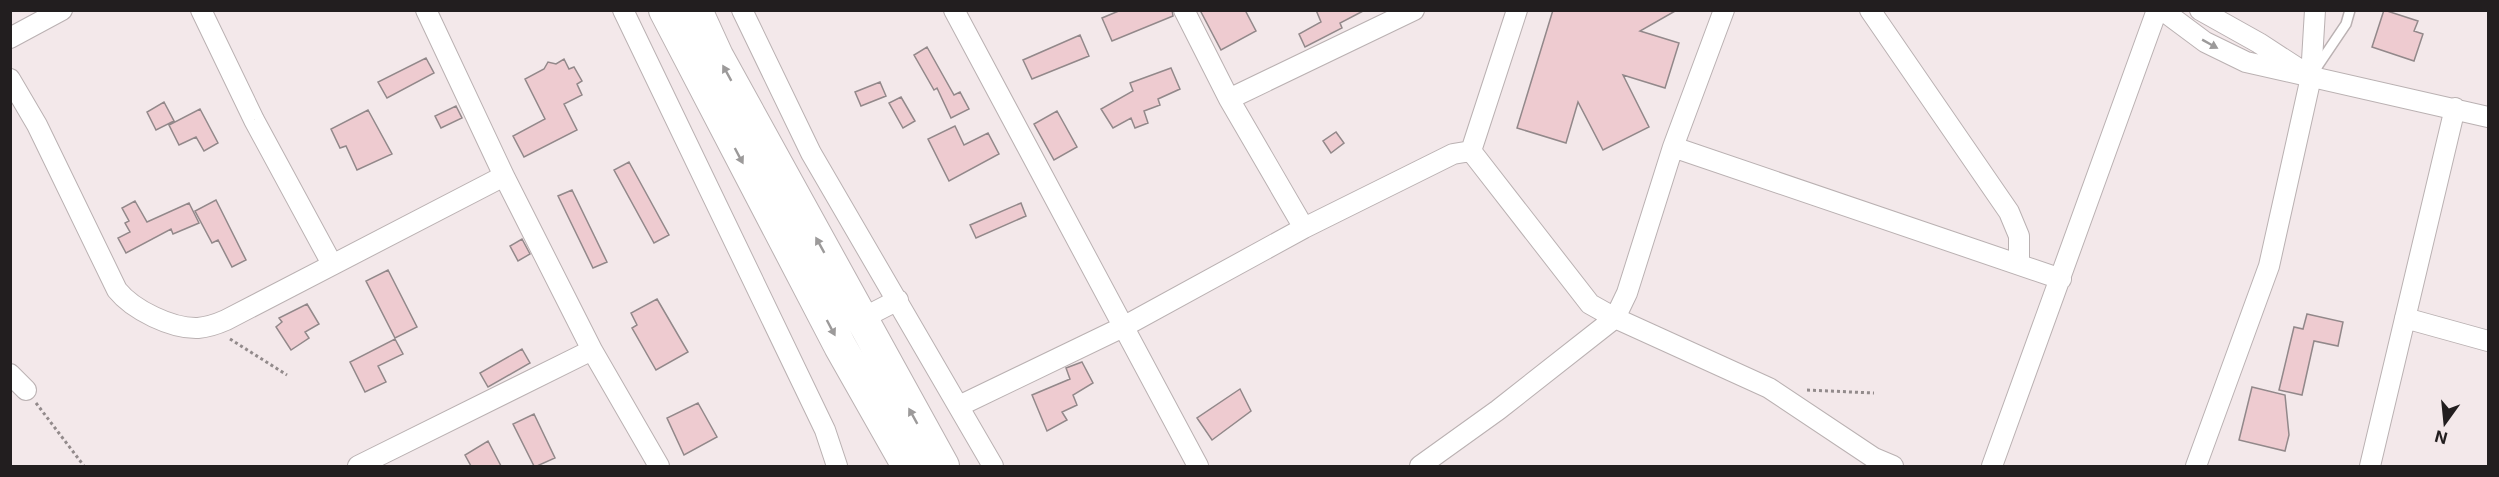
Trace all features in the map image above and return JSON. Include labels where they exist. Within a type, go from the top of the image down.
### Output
[{"type":"main road","points":[[664,10],[840,346],[908,466]]},
{"type":"main road","points":[[696,10],[723,66],[943,466]]},
{"type":"street","points":[[10,38],[62,10]]},
{"type":"street","points":[[201,10],[254,120],[332,264]]},
{"type":"street","points":[[426,10],[504,176],[592,350],[659,466]]},
{"type":"street","points":[[623,10],[825,430],[837,466]]},
{"type":"street","points":[[742,10],[811,153],[993,466]]},
{"type":"street","points":[[954,10],[1198,466]]},
{"type":"street","points":[[1184,10],[1229,99],[1304,228]]},
{"type":"street","points":[[1229,99],[1414,10]]},
{"type":"street","points":[[1471,151],[1517,10]]},
{"type":"street","points":[[1420,466],[1489,417],[1615,318],[1628,293],[1673,147],[1724,10]]},
{"type":"street","points":[[1870,10],[2009,212],[2019,236],[2019,263]]},
{"type":"street","points":[[1992,466],[2159,10],[2205,42],[2246,62],[2488,117]]},
{"type":"street","points":[[2200,10],[2259,43],[2311,77]]},
{"type":"street","points":[[2196,466],[2269,266],[2311,77],[2310,13]]},
{"type":"street","points":[[10,79],[63,177],[105,268],[123,298],[136,307],[179,325],[196,328],[210,327],[504,176]]},
{"type":"street","points":[[2370,466],[2455,108]]},
{"type":"street","points":[[1673,147],[2061,279]]},
{"type":"street","points":[[959,406],[1123,327],[1304,228],[1453,154],[1471,151]]},
{"type":"street","points":[[1471,151],[1583,298],[1615,318],[1761,384],[1874,458],[1893,466]]},
{"type":"street","points":[[861,319],[898,300]]},
{"type":"street","points":[[2404,318],[2488,341]]},
{"type":"street","points":[[358,466],[592,350]]},
{"type":"street","points":[[10,374],[26,390]]},
{"type":"lane","points":[[2311,77],[2346,24],[2350,10]]},
{"type":"path","points":[[210,327],[286,375]]},
{"type":"path","points":[[26,390],[84,466]]},
{"type":"path","points":[[1804,390],[1874,393]]},
{"type":"building","points":[[1121,10],[1172,10],[1173,16],[1112,41],[1102,18]]},
{"type":"building","points":[[1200,10],[1245,10],[1256,31],[1221,50]]},
{"type":"building","points":[[1316,10],[1365,10],[1340,23],[1342,28],[1305,47],[1299,34],[1321,22]]},
{"type":"building","points":[[1553,10],[1677,10],[1640,31],[1679,43],[1665,88],[1623,75],[1649,127],[1603,150],[1578,102],[1566,143],[1517,128]]},
{"type":"building","points":[[2384,10],[2418,21],[2414,31],[2423,34],[2414,61],[2372,47]]},
{"type":"building","points":[[1080,35],[1089,56],[1032,79],[1023,60]]},
{"type":"building","points":[[927,47],[954,95],[960,92],[969,109],[951,118],[937,88],[934,90],[914,55]]},
{"type":"building","points":[[426,58],[434,73],[387,98],[378,82]]},
{"type":"building","points":[[564,59],[569,69],[574,67],[582,81],[577,84],[582,95],[564,104],[577,130],[524,157],[513,136],[545,119],[525,79],[544,69],[548,62],[556,64]]},
{"type":"building","points":[[1171,68],[1180,89],[1158,99],[1160,105],[1144,111],[1148,123],[1135,128],[1131,118],[1113,128],[1101,109],[1133,91],[1130,83]]},
{"type":"building","points":[[880,82],[886,96],[861,106],[855,92]]},
{"type":"building","points":[[901,97],[915,121],[903,128],[889,103]]},
{"type":"building","points":[[164,102],[174,121],[156,130],[147,112]]},
{"type":"building","points":[[456,106],[462,118],[441,128],[435,116]]},
{"type":"building","points":[[200,109],[218,143],[204,151],[196,137],[179,145],[169,125]]},
{"type":"building","points":[[368,110],[392,154],[357,170],[346,146],[340,148],[331,129]]},
{"type":"building","points":[[1057,111],[1077,147],[1054,160],[1034,124]]},
{"type":"building","points":[[955,126],[964,145],[988,133],[999,154],[949,181],[928,139]]},
{"type":"building","points":[[1336,132],[1344,143],[1331,153],[1323,141]]},
{"type":"building","points":[[629,162],[669,235],[654,243],[614,170]]},
{"type":"building","points":[[572,190],[607,262],[593,268],[558,196]]},
{"type":"building","points":[[216,200],[246,260],[232,267],[218,240],[212,243],[195,211]]},
{"type":"building","points":[[135,201],[147,222],[189,203],[199,223],[173,234],[171,229],[126,253],[118,238],[130,232],[125,223],[129,221],[122,208]]},
{"type":"building","points":[[1021,203],[1026,216],[976,238],[970,225]]},
{"type":"building","points":[[522,239],[530,254],[518,261],[510,246]]},
{"type":"building","points":[[388,270],[417,327],[395,338],[366,281]]},
{"type":"building","points":[[657,299],[688,352],[656,370],[632,328],[637,325],[631,313]]},
{"type":"building","points":[[307,304],[319,324],[305,332],[309,338],[291,350],[276,327],[282,322],[279,318]]},
{"type":"building","points":[[2307,314],[2343,322],[2338,346],[2314,341],[2302,395],[2279,390],[2294,327],[2303,329]]},
{"type":"building","points":[[395,339],[403,354],[378,366],[386,382],[365,392],[350,362]]},
{"type":"building","points":[[522,349],[530,363],[488,387],[480,373]]},
{"type":"building","points":[[1082,362],[1093,383],[1073,395],[1077,405],[1062,412],[1067,420],[1047,431],[1032,395],[1070,379],[1066,368]]},
{"type":"building","points":[[2252,387],[2285,395],[2289,435],[2285,451],[2239,440]]},
{"type":"building","points":[[1240,389],[1251,411],[1212,440],[1197,418]]},
{"type":"building","points":[[698,403],[717,437],[684,455],[667,418]]},
{"type":"building","points":[[534,414],[555,458],[537,466],[534,466],[513,424]]},
{"type":"building","points":[[488,441],[501,466],[471,466],[465,455]]}]
